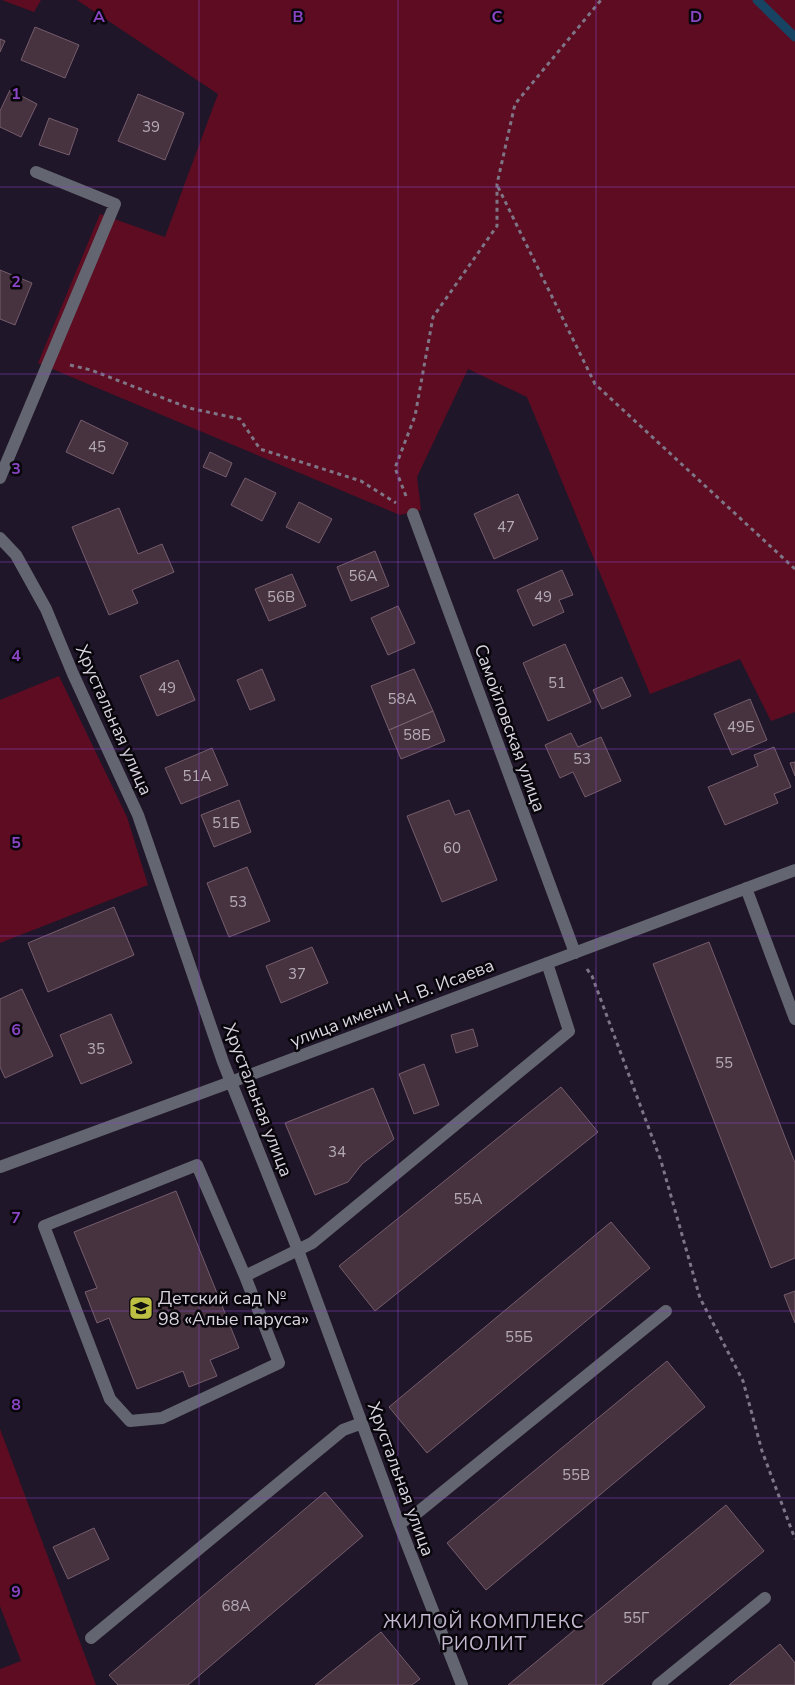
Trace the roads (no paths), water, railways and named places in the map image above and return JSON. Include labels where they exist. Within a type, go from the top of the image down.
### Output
[{"type":"street","points":[[0,478],[115,204],[36,172]]},
{"type":"street","name":"Самойловская улица","points":[[413,514],[576,953]]},
{"type":"street","name":"Хрустальная улица","points":[[0,538],[16,555],[46,610],[73,674],[138,815],[223,1062],[298,1250],[399,1524],[462,1685]]},
{"type":"street","name":"улица имени Н. В. Исаева","points":[[0,1167],[795,870]]},
{"type":"street","points":[[746,888],[795,1019]]},
{"type":"street","points":[[245,1276],[312,1244],[569,1030],[547,963]]},
{"type":"street","points":[[197,1165],[245,1276],[279,1363],[162,1418],[130,1420],[110,1399],[44,1226],[197,1165]]},
{"type":"street","points":[[399,1524],[416,1513],[666,1312]]},
{"type":"street","points":[[91,1638],[343,1430],[362,1423]]},
{"type":"street","points":[[658,1685],[765,1598]]},
{"type":"waterway","points":[[757,0],[795,37]]},
{"type":"place","name":"Детский сад № 98 «Алые паруса»","points":[[141,1308]]},
{"type":"district","name":"ЖИЛОЙ КОМПЛЕКС РИОЛИТ","points":[[484,1632]]}]
